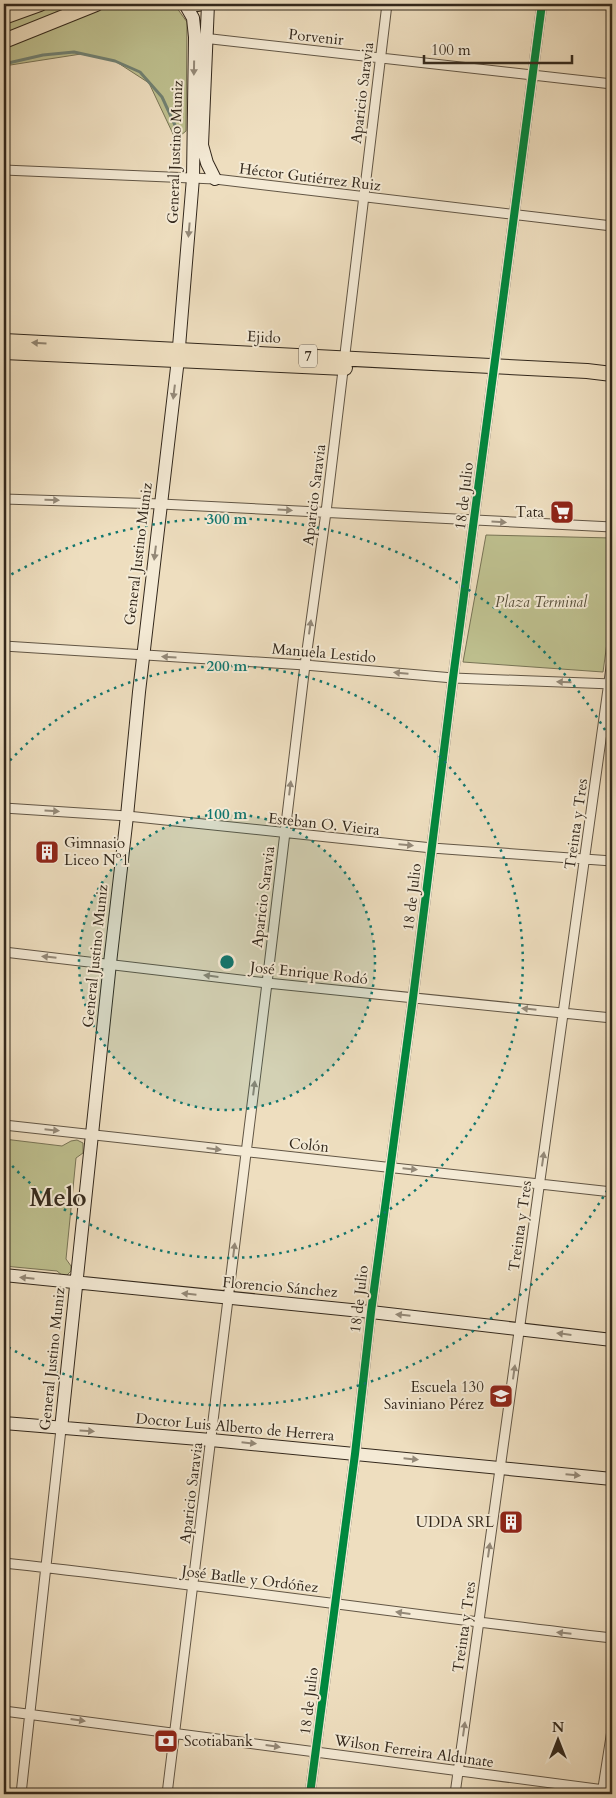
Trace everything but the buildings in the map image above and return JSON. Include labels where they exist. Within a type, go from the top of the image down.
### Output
[{"type":"main road","points":[[4,17],[40,4]]},
{"type":"main road","points":[[4,41],[96,4]]},
{"type":"main road","points":[[186,4],[198,4]]},
{"type":"main road","name":"Ejido","points":[[4,341],[178,354],[493,371],[612,383]]},
{"type":"main road","name":"Ejido","points":[[4,352],[178,354]]},
{"type":"main road","name":"Ejido","points":[[493,371],[587,371],[612,374]]},
{"type":"street","name":"General Justino Muniz","points":[[186,4],[201,38],[202,145],[207,163],[215,180]]},
{"type":"street","name":"General Justino Muniz","points":[[21,1794],[127,816],[142,655],[178,354],[193,178],[201,38],[208,4]]},
{"type":"street","name":"Aparicio Saravia","points":[[167,1794],[387,4]]},
{"type":"street","name":"18 de Julio","points":[[310,1794],[453,678],[542,4]]},
{"type":"street","name":"Porvenir","points":[[201,38],[612,84]]},
{"type":"street","name":"Héctor Gutiérrez Ruiz","points":[[4,170],[215,180],[612,226]]},
{"type":"street","points":[[4,499],[161,504],[612,527]]},
{"type":"street","name":"Manuela Lestido","points":[[4,646],[305,665],[453,678],[611,684]]},
{"type":"street","name":"Treinta y Tres","points":[[455,1794],[563,1013],[611,684],[612,660]]},
{"type":"street","name":"Esteban O. Vieira","points":[[4,808],[127,816],[432,848],[612,861]]},
{"type":"street","name":"José Enrique Rodó","points":[[4,952],[267,983],[612,1018]]},
{"type":"street","name":"Colón","points":[[4,1125],[612,1192]]},
{"type":"street","name":"Florencio Sánchez","points":[[4,1275],[371,1312],[612,1340]]},
{"type":"street","name":"Doctor Luis Alberto de Herrera","points":[[4,1423],[211,1440],[612,1479]]},
{"type":"street","name":"José Batlle y Ordóñez","points":[[4,1563],[612,1638]]},
{"type":"street","name":"Wilson Ferreira Aldunate","points":[[4,1711],[606,1792]]},
{"type":"street","points":[[606,1792],[612,1730]]},
{"type":"green space","points":[[55,4],[85,4],[4,34],[4,23]]},
{"type":"green space","points":[[110,4],[174,4],[187,22],[186,131],[180,136],[174,136],[149,83],[115,61],[81,54],[4,66],[4,47]]},
{"type":"green space","name":"Plaza Terminal","points":[[486,535],[612,538],[612,606],[603,672],[463,662]]},
{"type":"green space","points":[[4,1139],[62,1146],[77,1140],[83,1143],[83,1153],[76,1158],[66,1259],[71,1266],[71,1271],[66,1276],[57,1271],[4,1266]]},
{"type":"waterway","points":[[4,64],[43,55],[74,52],[115,61],[140,72],[162,97],[180,136]]},
{"type":"cycle path","points":[[310,1794],[453,678],[542,4]]},
{"type":"place","name":"Tata","points":[[562,512]]},
{"type":"place","name":"Gimnasio Liceo Nº1","points":[[47,852]]},
{"type":"place","name":"Escuela 130 Saviniano Pérez","points":[[501,1396]]},
{"type":"place","name":"UDDA SRL","points":[[511,1522]]},
{"type":"place","name":"Scotiabank","points":[[166,1741]]},
{"type":"district","name":"Melo","points":[[58,1197]]}]
